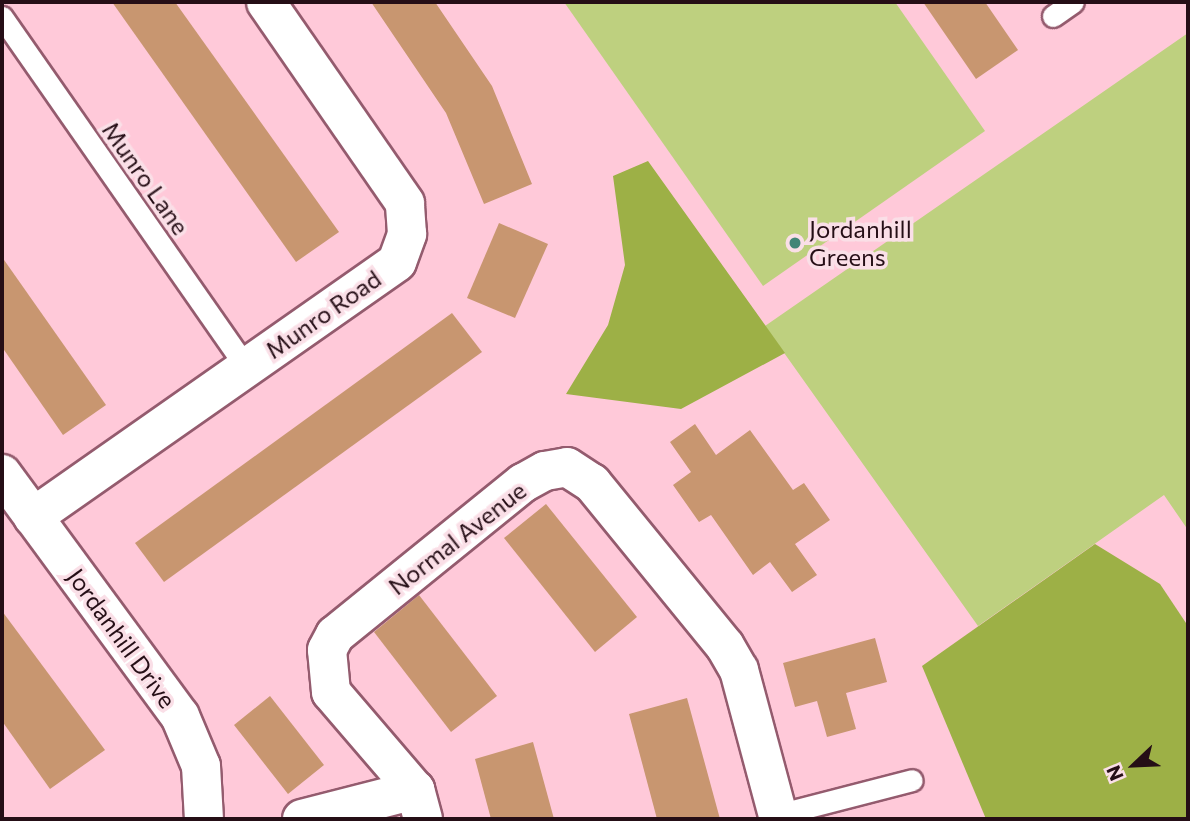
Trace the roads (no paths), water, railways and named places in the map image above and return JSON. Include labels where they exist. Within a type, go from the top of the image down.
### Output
[{"type":"street","name":"Munro Road","points":[[33,517],[397,262],[407,234],[405,203],[266,2]]},
{"type":"street","name":"Normal Avenue","points":[[419,805],[331,692],[327,650],[335,635],[523,483],[545,471],[567,467],[592,483],[725,646],[739,670],[778,817]]},
{"type":"street","name":"Jordanhill Drive","points":[[2,474],[180,716],[201,766],[204,819]]},
{"type":"street","name":"Normal Avenue","points":[[302,819],[419,805]]},
{"type":"lane","points":[[1053,16],[1073,2]]},
{"type":"lane","name":"Munro Lane","points":[[2,17],[247,368]]},
{"type":"lane","points":[[778,817],[912,780]]},
{"type":"place","name":"Jordanhill Greens","points":[[795,243]]}]
